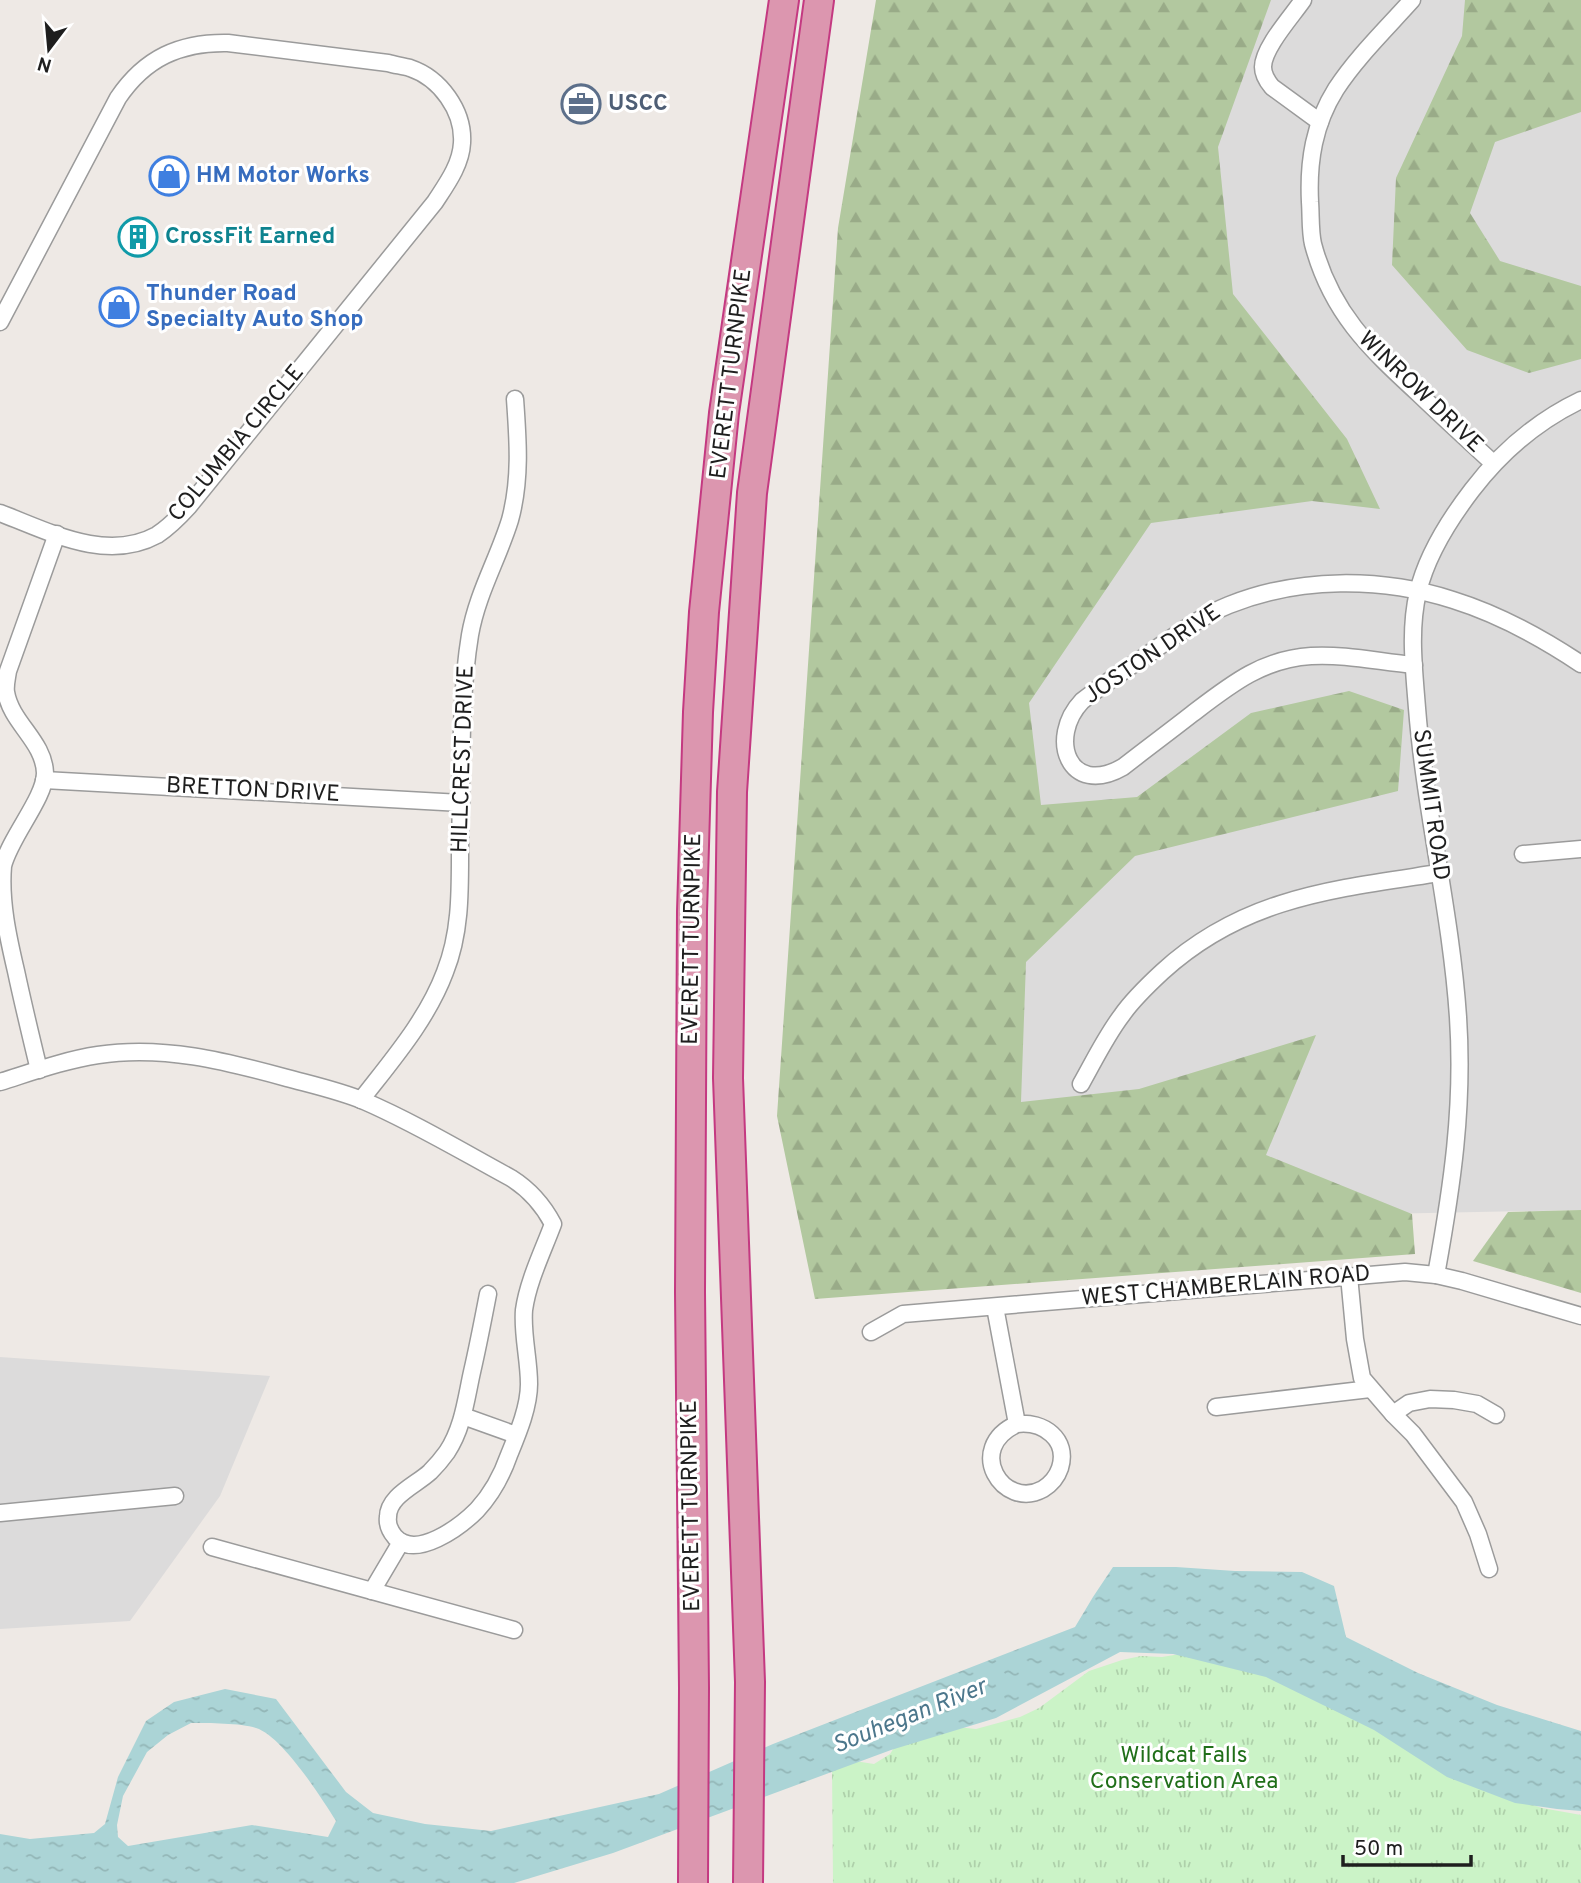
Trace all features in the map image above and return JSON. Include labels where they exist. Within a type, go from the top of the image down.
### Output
[{"type":"highway","name":"EVERETT TURNPIKE","points":[[693,1883],[690,1292],[692,912],[698,712],[704,612],[724,412],[784,0]]},
{"type":"highway","name":"EVERETT TURNPIKE","points":[[748,1882],[750,1682],[728,1078],[732,792],[752,493],[819,0]]},
{"type":"street","points":[[1303,0],[1270,48],[1263,69],[1272,87],[1320,122]]},
{"type":"street","name":"WINROW DRIVE","points":[[1412,0],[1351,69],[1336,89],[1320,122],[1312,150],[1309,177],[1312,241],[1334,297],[1352,327],[1375,353],[1493,463]]},
{"type":"street","name":"COLUMBIA CIRCLE","points":[[0,322],[118,98],[129,82],[158,58],[176,50],[208,43],[228,43],[388,63],[411,68],[428,77],[453,105],[460,124],[462,144],[458,162],[442,191],[174,522],[141,542],[105,546],[86,544],[0,513]]},
{"type":"street","name":"HILLCREST DRIVE","points":[[360,1100],[428,1010],[444,975],[456,937],[463,729],[470,638],[480,596],[509,522],[517,485],[519,455],[515,399]]},
{"type":"street","name":"SUMMIT ROAD","points":[[1436,1275],[1459,1123],[1460,1070],[1454,971],[1421,758],[1412,639],[1413,616],[1418,590],[1437,543],[1461,504],[1493,463],[1516,441],[1539,423],[1581,400]]},
{"type":"street","points":[[39,1070],[0,895],[4,862],[11,843],[39,794],[44,780],[43,763],[39,750],[13,711],[6,692],[6,683],[57,534]]},
{"type":"street","name":"JOSTON DRIVE","points":[[1414,666],[1324,655],[1272,663],[1232,684],[1123,767],[1111,773],[1102,776],[1084,774],[1076,769],[1067,755],[1065,746],[1068,721],[1073,710],[1082,701],[1167,640],[1227,605],[1267,592],[1301,585],[1338,583],[1418,590]]},
{"type":"street","points":[[1418,590],[1455,600],[1510,624],[1581,664]]},
{"type":"street","name":"BRETTON DRIVE","points":[[44,780],[461,803]]},
{"type":"street","points":[[1523,854],[1581,849]]},
{"type":"street","points":[[1081,1084],[1114,1027],[1137,996],[1176,960],[1224,927],[1248,915],[1329,890],[1439,873]]},
{"type":"street","points":[[0,1082],[97,1055],[137,1052],[184,1054],[228,1062],[360,1100],[397,1117],[522,1185],[538,1200],[553,1224],[526,1300],[524,1326],[529,1387],[516,1435],[495,1485],[477,1510],[454,1528],[426,1543],[414,1546],[401,1542],[391,1533],[388,1524],[390,1507],[440,1462],[456,1436],[463,1416],[488,1294]]},
{"type":"street","name":"WEST CHAMBERLAIN ROAD","points":[[871,1332],[903,1314],[1405,1272],[1462,1281],[1581,1316]]},
{"type":"street","points":[[1349,1276],[1362,1378],[1413,1434],[1464,1502],[1489,1569]]},
{"type":"street","points":[[995,1307],[1017,1424]]},
{"type":"street","points":[[1216,1407],[1370,1389]]},
{"type":"street","points":[[1393,1414],[1409,1403],[1430,1399],[1477,1404],[1496,1415]]},
{"type":"street","points":[[463,1416],[516,1435]]},
{"type":"street","points":[[1028,1423],[1048,1430],[1056,1438],[1060,1448],[1060,1470],[1046,1488],[1036,1492],[1012,1490],[1002,1484],[994,1474],[991,1462],[997,1438],[1006,1429],[1017,1424],[1028,1423]]},
{"type":"street","points":[[0,1513],[175,1496]]},
{"type":"street","points":[[372,1591],[401,1542]]},
{"type":"street","points":[[212,1547],[514,1630]]},
{"type":"shaded area","points":[[1031,0],[1581,0],[1581,1210],[881,1224]]},
{"type":"shaded area","points":[[0,1357],[270,1376],[220,1496],[130,1621],[0,1629]]},
{"type":"green space","points":[[876,0],[1271,0],[1218,147],[1233,294],[1347,439],[1380,509],[1312,501],[1151,523],[1029,703],[1041,805],[1137,797],[1251,713],[1349,691],[1404,710],[1398,791],[1135,856],[1026,962],[1021,1102],[1139,1089],[1316,1035],[1266,1155],[1412,1214],[1415,1254],[815,1299],[777,1116],[838,228]]},
{"type":"green space","points":[[1465,0],[1581,0],[1581,112],[1495,142],[1470,213],[1500,261],[1581,286],[1581,359],[1529,373],[1467,350],[1392,265],[1396,178],[1462,36]]},
{"type":"green space","points":[[1581,1210],[1581,1293],[1473,1261],[1508,1212]]},
{"type":"green space","name":"Wildcat Falls Conservation Area","points":[[1189,1655],[1261,1668],[1527,1803],[1581,1815],[1581,1883],[833,1883],[832,1768],[855,1761],[874,1764],[890,1754],[897,1743],[957,1727],[976,1729],[1020,1717],[1039,1708],[1089,1671],[1122,1660],[1141,1656]]},
{"type":"water","name":"Souhegan River","points":[[1113,1567],[1302,1572],[1334,1586],[1346,1637],[1418,1673],[1497,1705],[1581,1731],[1581,1811],[1515,1803],[1447,1777],[1374,1730],[1266,1677],[1173,1654],[1120,1652],[996,1718],[891,1750],[613,1853],[514,1883],[0,1883],[0,1834],[30,1839],[94,1833],[105,1824],[118,1777],[146,1721],[174,1702],[225,1689],[276,1699],[346,1792],[373,1813],[425,1824],[491,1831],[659,1794],[773,1744],[1075,1627]],"holes":[[[191,1723],[249,1726],[266,1733],[300,1768],[336,1821],[328,1837],[252,1825],[128,1846],[118,1837],[117,1825],[123,1796],[147,1752],[168,1735]]]},
{"type":"place","name":"USCC","points":[[581,104]]},
{"type":"place","name":"HM Motor Works","points":[[169,176]]},
{"type":"place","name":"CrossFit Earned","points":[[138,237]]},
{"type":"place","name":"Thunder Road Specialty Auto Shop","points":[[119,307]]}]
